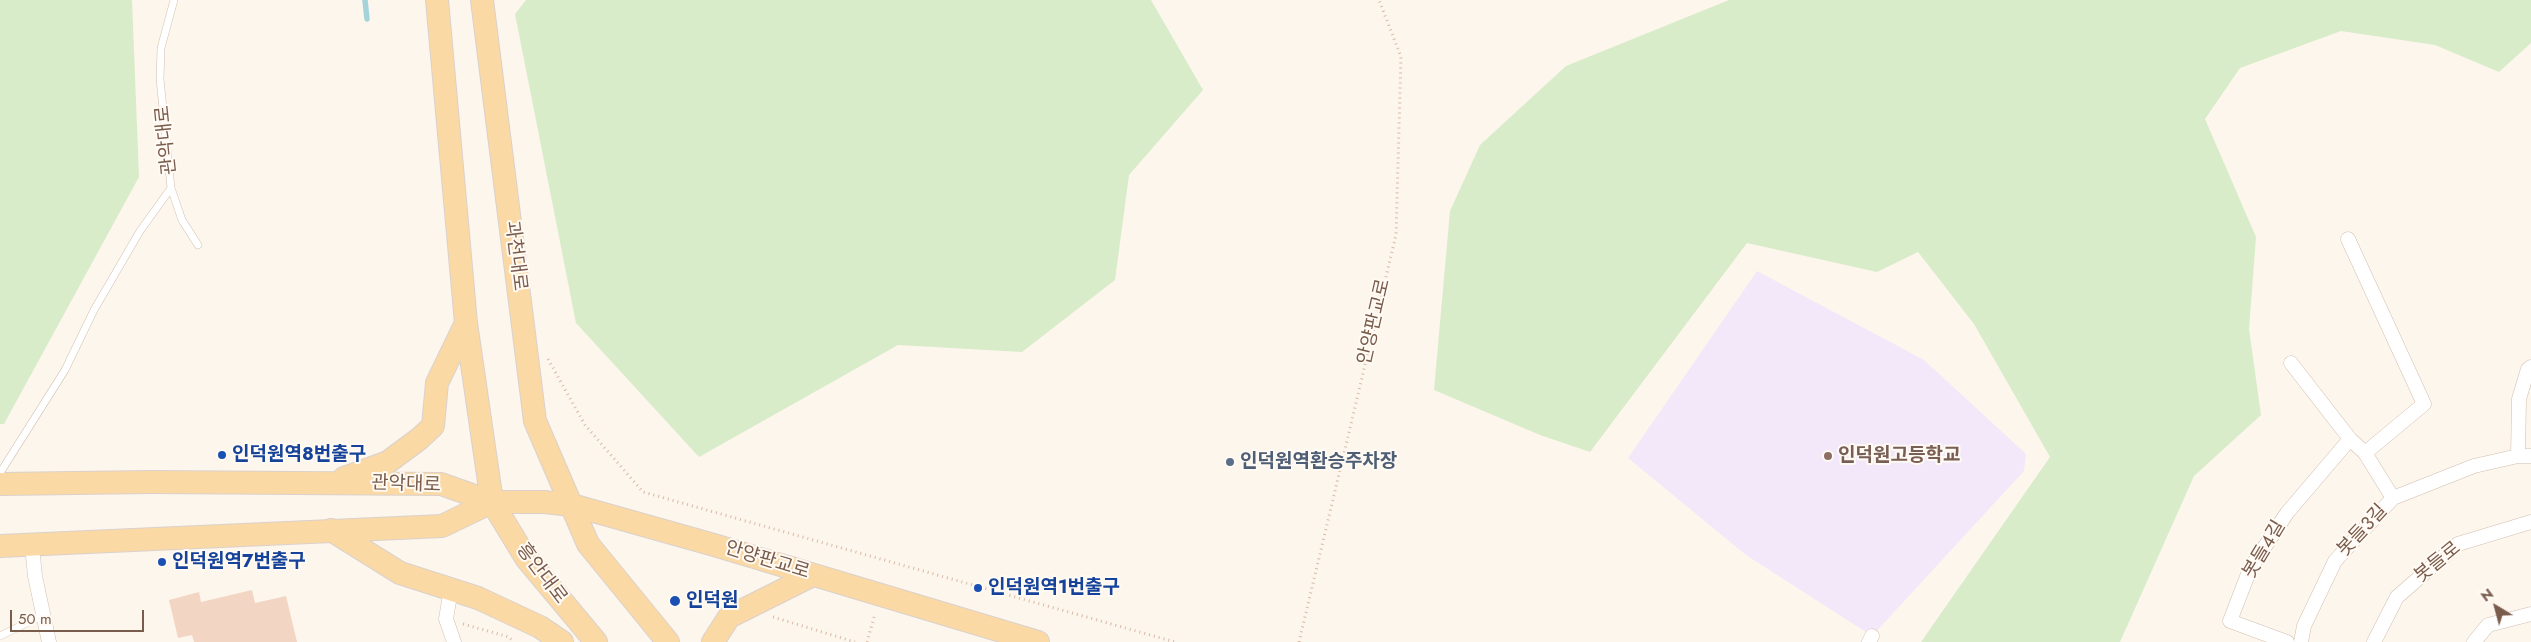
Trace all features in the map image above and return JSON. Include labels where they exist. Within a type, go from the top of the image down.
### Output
[{"type":"main road","points":[[437,0],[466,323],[492,502]]},
{"type":"main road","name":"과천대로","points":[[482,0],[535,421],[572,506]]},
{"type":"main road","points":[[330,483],[388,462],[433,426],[437,383],[466,323]]},
{"type":"main road","name":"관악대로","points":[[0,484],[152,482],[441,484],[492,502]]},
{"type":"main road","name":"안양판교로","points":[[492,502],[544,502],[572,506],[1038,642]]},
{"type":"main road","name":"관악대로","points":[[0,546],[442,526],[492,502]]},
{"type":"main road","name":"흥안대로","points":[[492,502],[526,558],[596,642]]},
{"type":"main road","points":[[572,506],[588,544],[668,642]]},
{"type":"main road","points":[[331,530],[400,573],[478,598],[523,619],[562,642]]},
{"type":"main road","points":[[713,642],[729,617],[813,575]]},
{"type":"street","points":[[2348,239],[2424,404],[2365,453]]},
{"type":"street","points":[[2291,362],[2350,439],[2365,453],[2393,498]]},
{"type":"street","points":[[2524,456],[2519,399],[2528,369],[2531,367]]},
{"type":"street","name":"봇들4길","points":[[2287,642],[2230,621],[2256,561],[2287,513],[2350,439]]},
{"type":"street","name":"봇들3길","points":[[2301,642],[2304,626],[2334,561],[2393,498],[2474,466],[2524,456]]},
{"type":"street","name":"봇들로","points":[[2374,642],[2397,597],[2458,544],[2531,522]]},
{"type":"street","points":[[32,546],[49,642]]},
{"type":"street","points":[[450,589],[446,619],[454,642]]},
{"type":"street","points":[[2474,642],[2488,625],[2531,614]]},
{"type":"lane","name":"관악대로","points":[[0,473],[65,370],[94,310],[140,231],[171,188],[160,79],[161,48],[174,0]]},
{"type":"lane","points":[[171,188],[182,220],[198,245]]},
{"type":"lane","points":[[0,636],[43,615]]},
{"type":"path","name":"안양판교로","points":[[1299,642],[1396,235],[1400,57],[1379,0]]},
{"type":"path","points":[[545,354],[586,425],[643,492],[1175,642]]},
{"type":"path","points":[[765,614],[855,642]]},
{"type":"path","points":[[446,619],[509,637],[513,642]]},
{"type":"shaded area","name":"인덕원고등학교","points":[[1757,271],[1924,360],[2026,454],[2024,471],[1872,636],[1746,555],[1628,458]]},
{"type":"green space","points":[[0,0],[132,0],[139,177],[4,424],[0,424]]},
{"type":"green space","points":[[526,0],[1151,0],[1203,90],[1129,175],[1115,280],[1022,352],[898,345],[699,457],[576,323],[515,14]]},
{"type":"green space","points":[[1729,0],[2531,0],[2531,43],[2499,72],[2435,45],[2341,31],[2240,68],[2205,119],[2256,237],[2249,329],[2261,415],[2194,476],[2120,642],[1921,642],[2050,457],[1974,324],[1918,252],[1877,272],[1747,243],[1590,452],[1540,435],[1434,390],[1450,211],[1480,145],[1566,66]]},
{"type":"building","points":[[252,590],[255,603],[286,596],[297,642],[194,642],[192,635],[178,638],[169,600],[199,592],[201,602]]},
{"type":"waterway","points":[[365,0],[367,19]]},
{"type":"place","name":"인덕원역8번출구","points":[[222,455]]},
{"type":"place","name":"인덕원고등학교","points":[[1828,456]]},
{"type":"place","name":"인덕원역환승주차장","points":[[1230,462]]},
{"type":"place","name":"인덕원역7번출구","points":[[162,562]]},
{"type":"place","name":"인덕원역1번출구","points":[[978,588]]},
{"type":"place","name":"인덕원","points":[[675,601]]}]
